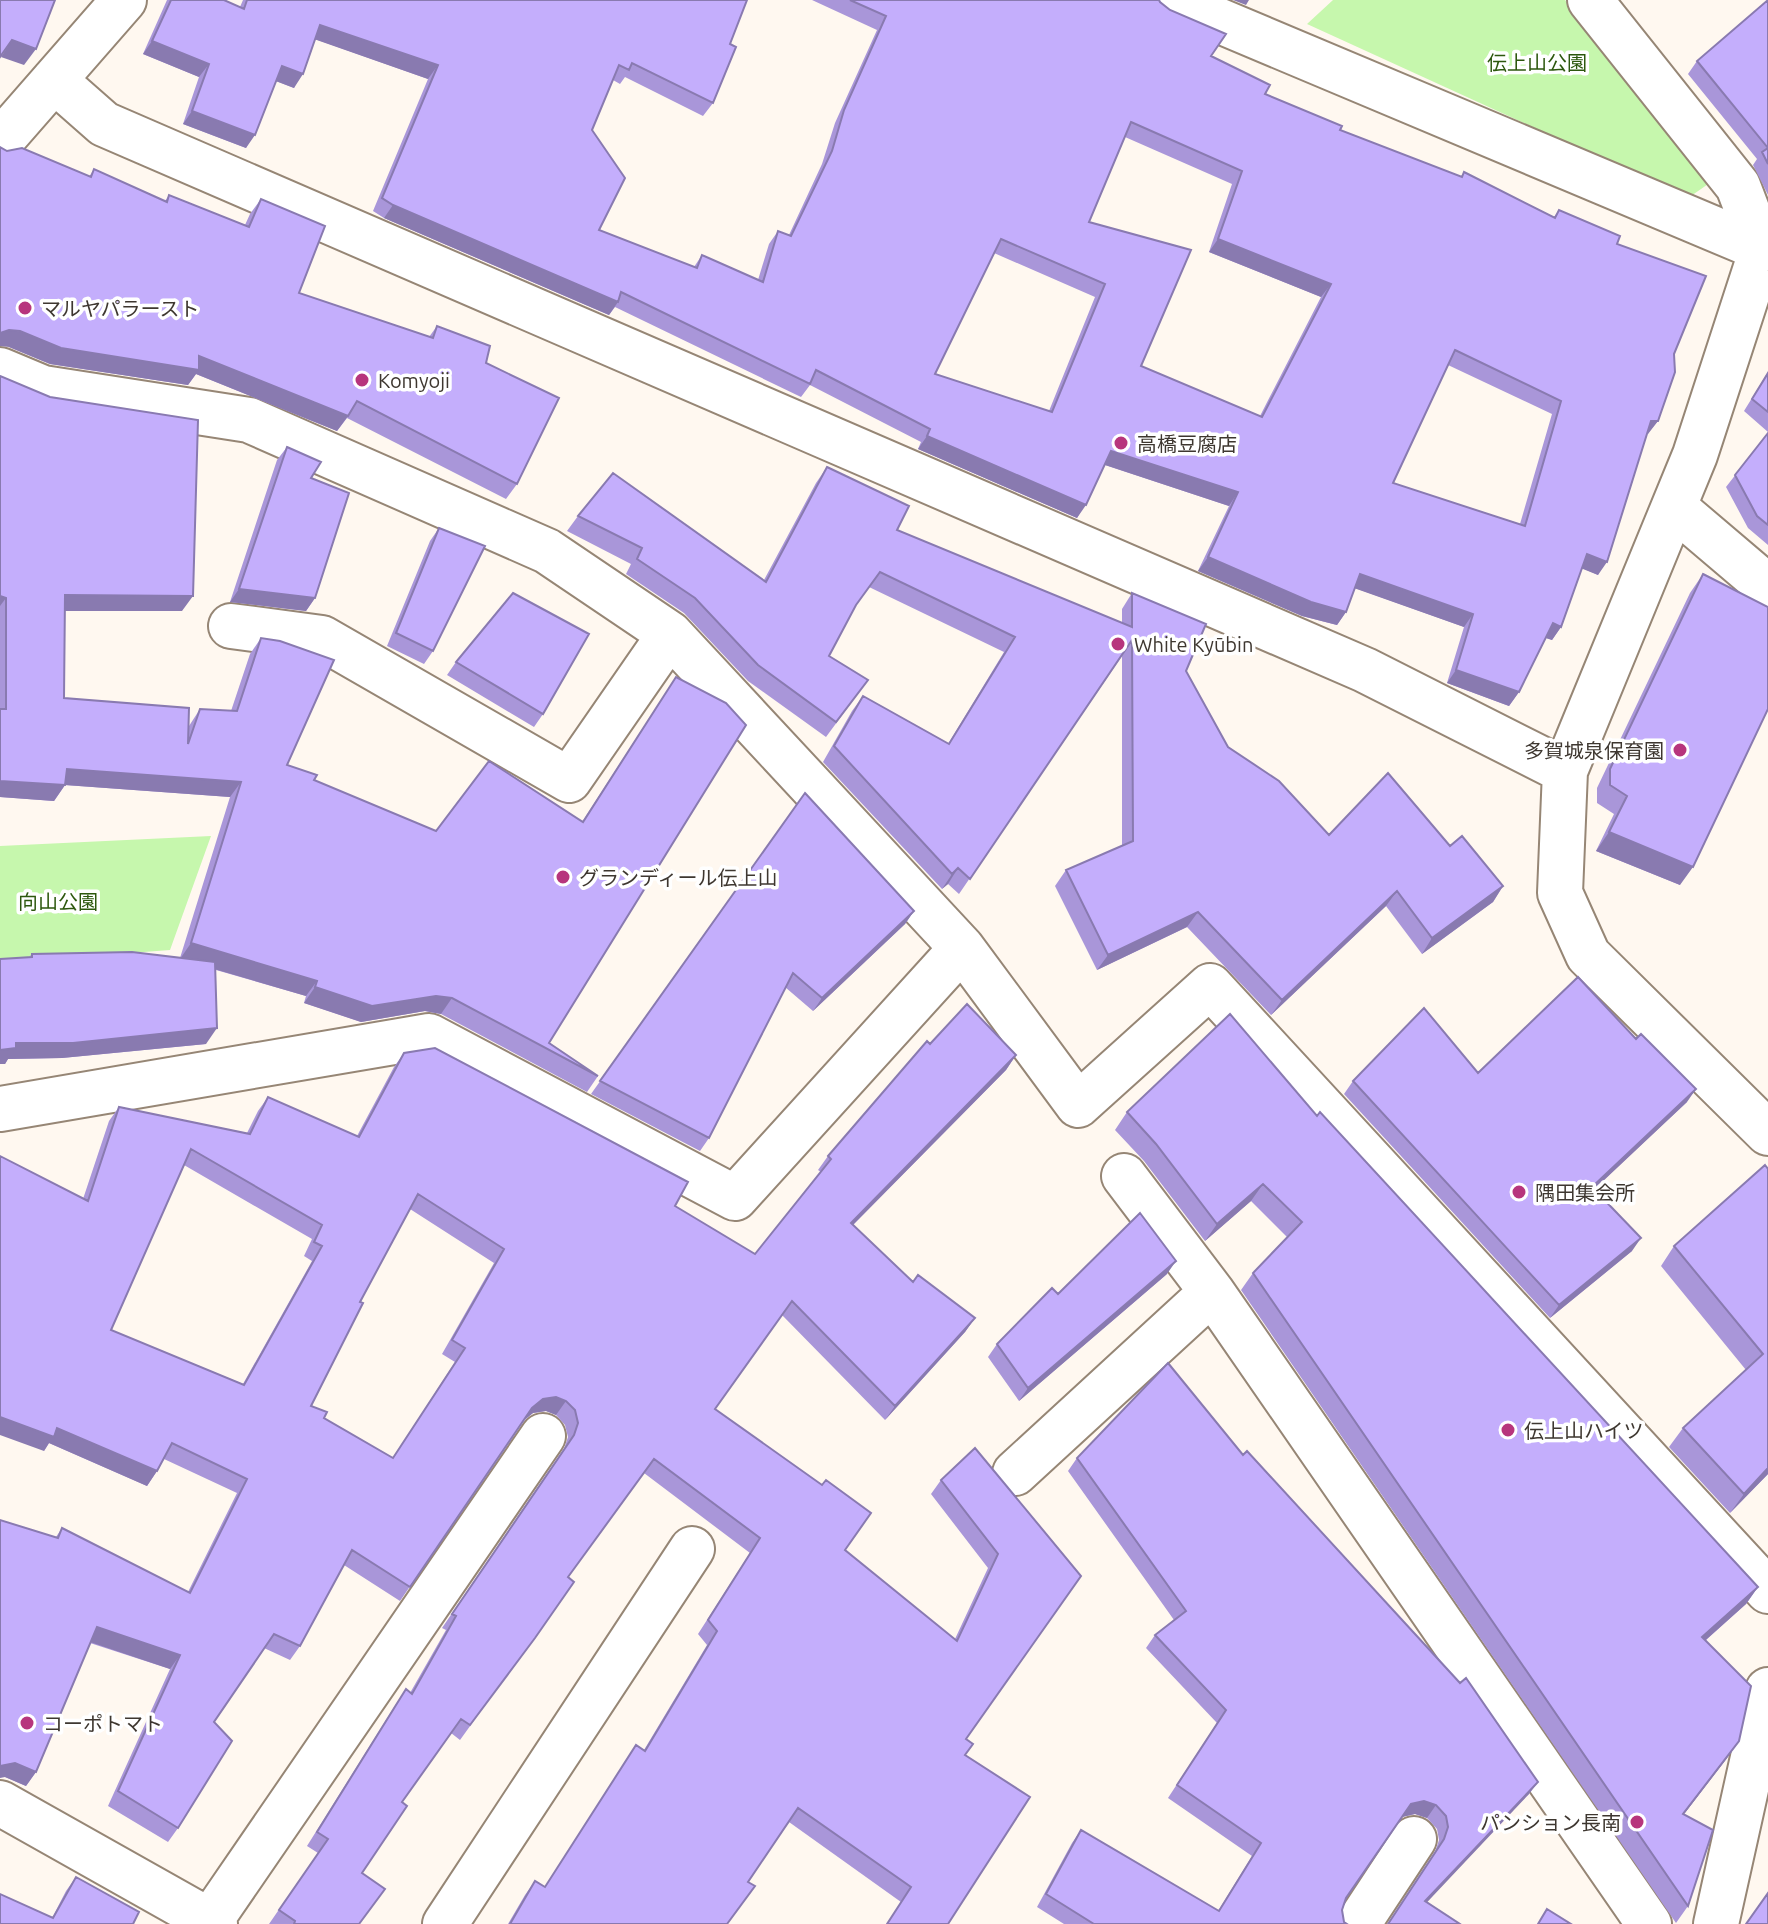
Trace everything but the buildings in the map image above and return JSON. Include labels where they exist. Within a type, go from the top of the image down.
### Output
[{"type":"street","points":[[0,142],[124,0]]},
{"type":"street","points":[[1170,0],[1765,248]]},
{"type":"street","points":[[1590,0],[1738,186],[1765,248],[1675,508],[1565,771],[1560,893],[1588,955],[1768,1133]]},
{"type":"street","points":[[54,80],[104,124],[1365,670],[1565,771]]},
{"type":"street","points":[[0,370],[43,388],[249,420],[547,551],[670,634],[962,948],[1078,1105],[1210,986],[1768,1591]]},
{"type":"street","points":[[1675,508],[1768,587]]},
{"type":"street","points":[[231,626],[322,638],[569,780],[670,634]]},
{"type":"street","points":[[0,1109],[429,1036],[735,1198],[962,948]]},
{"type":"street","points":[[1124,1176],[1212,1292],[1649,1924]]},
{"type":"street","points":[[1015,1473],[1212,1292]]},
{"type":"street","points":[[0,1803],[213,1923],[543,1436]]},
{"type":"street","points":[[445,1924],[692,1549]]},
{"type":"street","points":[[1716,1924],[1768,1690]]},
{"type":"street","points":[[1358,1924],[1414,1839]]},
{"type":"green space","name":"伝上山公園","points":[[1333,0],[1565,0],[1714,180],[1688,198],[1307,24]]},
{"type":"green space","name":"向山公園","points":[[211,836],[170,950],[0,963],[0,846]]},
{"type":"place","name":"マルヤパラースト","points":[[25,308]]},
{"type":"place","name":"Komyoji","points":[[362,380]]},
{"type":"place","name":"高橋豆腐店","points":[[1121,443]]},
{"type":"place","name":"White Kyūbin","points":[[1118,644]]},
{"type":"place","name":"多賀城泉保育園","points":[[1680,750]]},
{"type":"place","name":"グランディール伝上山","points":[[563,877]]},
{"type":"place","name":"隅田集会所","points":[[1519,1192]]},
{"type":"place","name":"伝上山ハイツ","points":[[1508,1430]]},
{"type":"place","name":"コーポトマト","points":[[27,1723]]},
{"type":"place","name":"パンション長南","points":[[1637,1822]]}]
